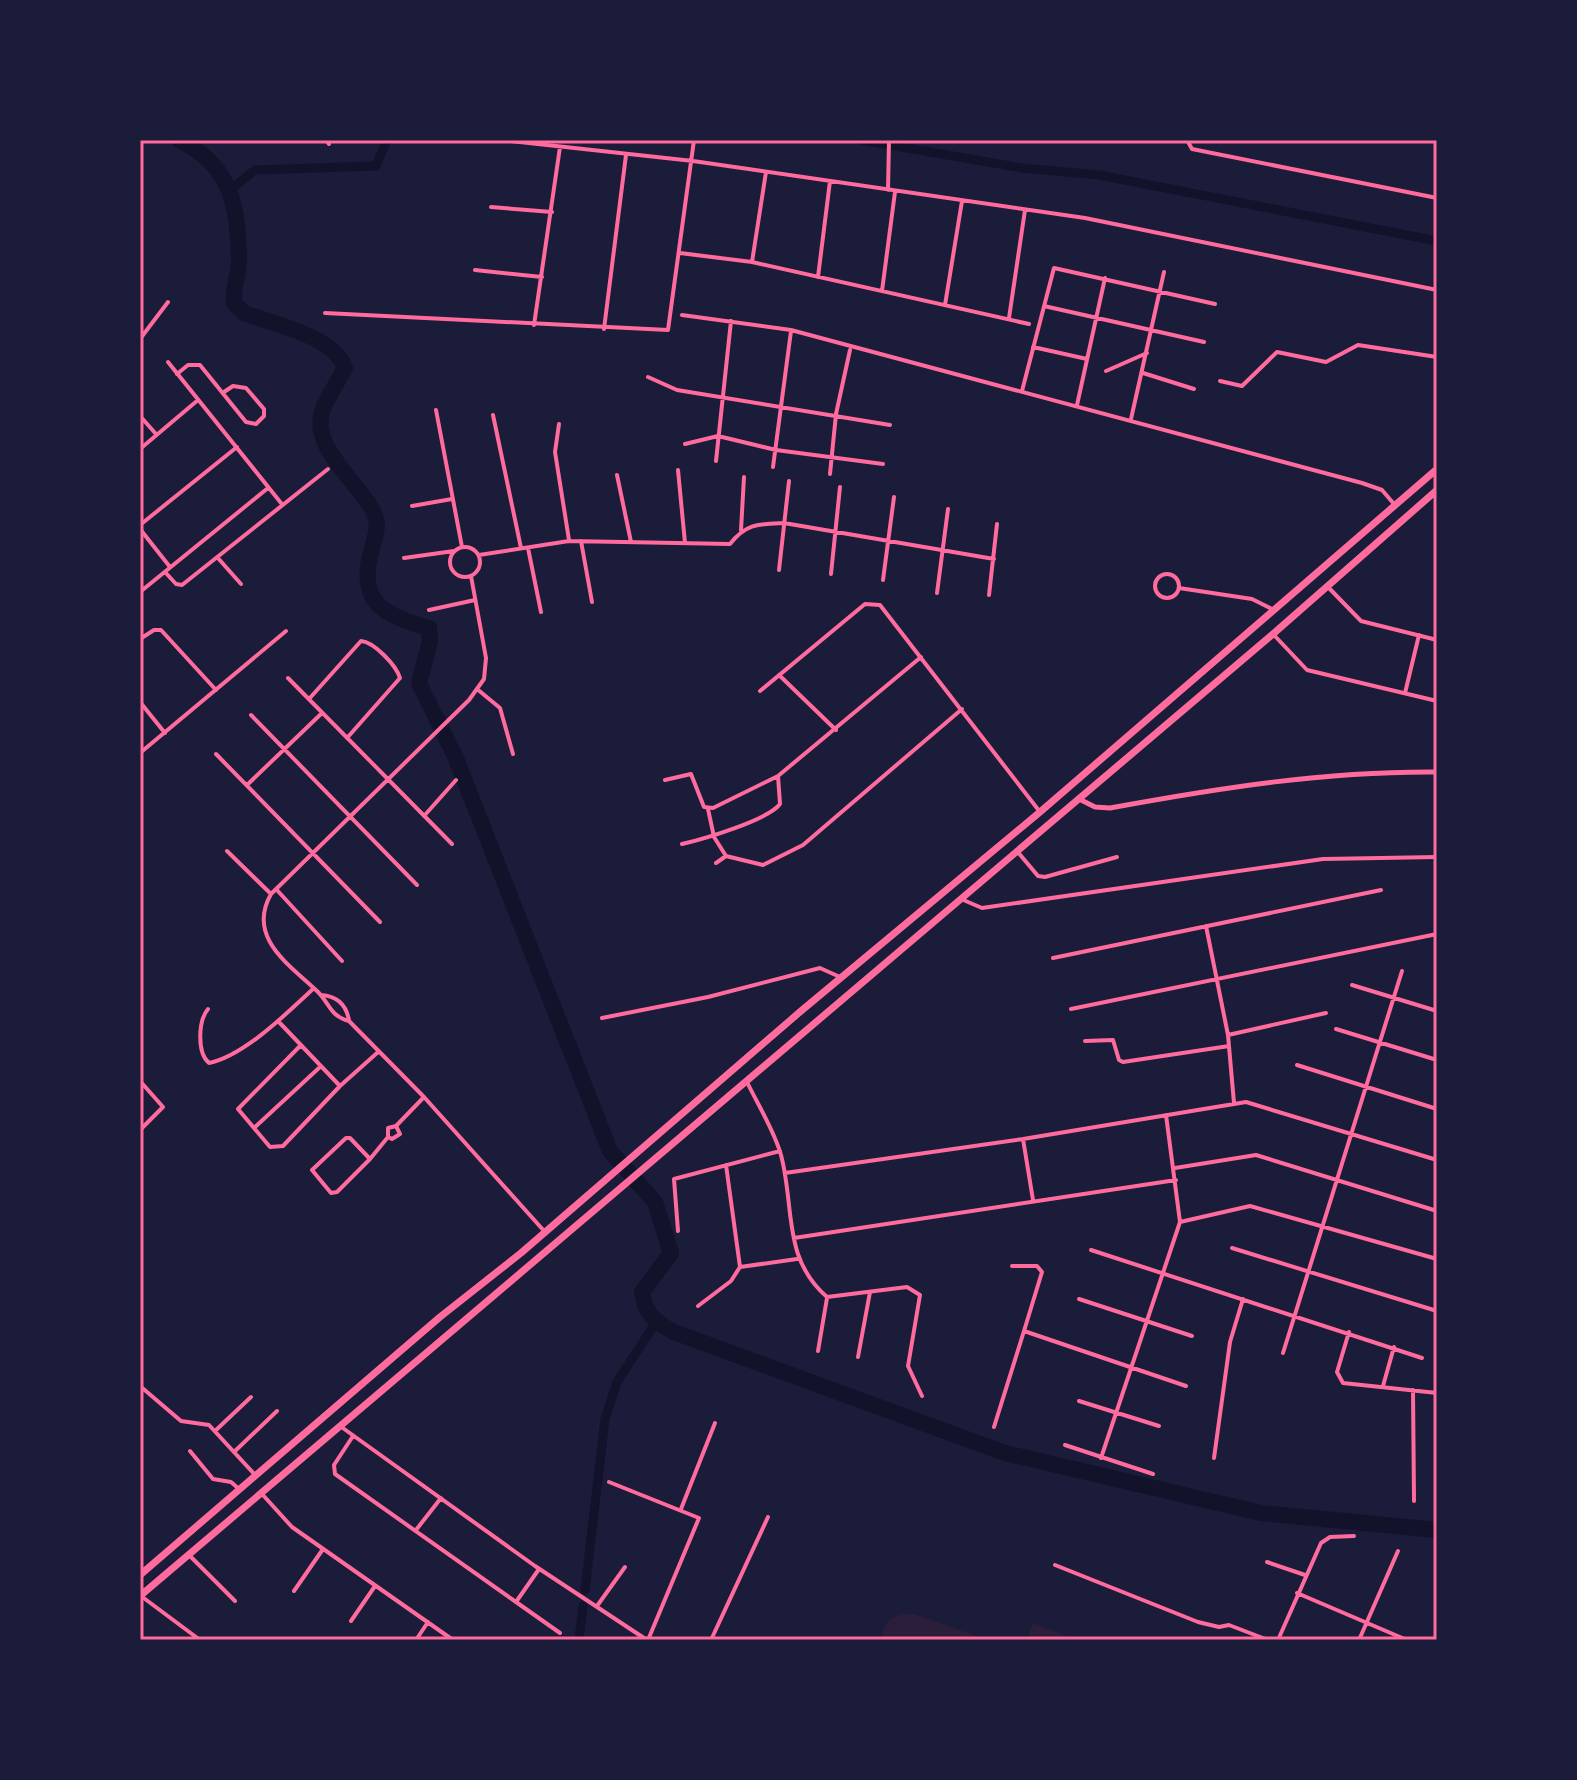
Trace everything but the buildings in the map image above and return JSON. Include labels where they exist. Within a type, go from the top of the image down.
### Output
[{"type":"main road","points":[[140,1575],[440,1317],[633,1158],[1040,812],[1437,469]]},
{"type":"main road","points":[[140,1596],[1273,634],[1437,490]]},
{"type":"main road","points":[[1068,788],[1078,799]]},
{"type":"street","points":[[502,140],[693,161],[1085,218],[1437,290]]},
{"type":"street","points":[[325,313],[668,330],[694,140]]},
{"type":"street","points":[[888,191],[889,140]]},
{"type":"street","points":[[1187,140],[1192,149],[1437,198]]},
{"type":"street","points":[[534,325],[560,147]]},
{"type":"street","points":[[604,329],[626,155]]},
{"type":"street","points":[[752,262],[766,172]]},
{"type":"street","points":[[818,277],[830,181]]},
{"type":"street","points":[[882,291],[895,192]]},
{"type":"street","points":[[945,305],[962,201]]},
{"type":"street","points":[[491,207],[552,212]]},
{"type":"street","points":[[1009,319],[1025,210]]},
{"type":"street","points":[[680,253],[752,262],[1029,324]]},
{"type":"street","points":[[1022,391],[1054,268],[1215,304]]},
{"type":"street","points":[[475,270],[542,277]]},
{"type":"street","points":[[1131,419],[1164,272]]},
{"type":"street","points":[[1077,405],[1105,278]]},
{"type":"street","points":[[140,339],[168,302]]},
{"type":"street","points":[[1044,306],[1204,342]]},
{"type":"street","points":[[682,315],[791,330],[850,349],[1131,419],[1362,483],[1382,490],[1394,504]]},
{"type":"street","points":[[716,461],[731,320]]},
{"type":"street","points":[[773,467],[791,330]]},
{"type":"street","points":[[1220,381],[1242,386],[1277,352],[1326,362],[1358,345],[1437,357]]},
{"type":"street","points":[[1033,347],[1087,359]]},
{"type":"street","points":[[830,474],[836,414],[850,349]]},
{"type":"street","points":[[1106,371],[1147,353]]},
{"type":"street","points":[[168,362],[281,503]]},
{"type":"street","points":[[177,374],[188,365],[200,365],[249,424],[256,424],[264,416],[264,409],[246,388],[233,386],[224,392]]},
{"type":"street","points":[[1143,373],[1194,389]]},
{"type":"street","points":[[648,377],[668,388],[890,425]]},
{"type":"street","points":[[140,449],[198,400]]},
{"type":"street","points":[[436,410],[462,547]]},
{"type":"street","points":[[493,415],[521,548]]},
{"type":"street","points":[[140,416],[156,434]]},
{"type":"street","points":[[559,424],[555,452],[569,541]]},
{"type":"street","points":[[685,444],[718,436],[776,450],[883,464]]},
{"type":"street","points":[[170,567],[140,527],[237,447]]},
{"type":"street","points":[[165,572],[176,584],[182,585],[281,503],[328,469]]},
{"type":"street","points":[[678,470],[685,544]]},
{"type":"street","points":[[617,475],[631,542]]},
{"type":"street","points":[[741,530],[744,477]]},
{"type":"street","points":[[779,570],[789,481]]},
{"type":"street","points":[[831,574],[840,487]]},
{"type":"street","points":[[140,592],[268,488]]},
{"type":"street","points":[[883,580],[894,497]]},
{"type":"street","points":[[412,506],[452,499]]},
{"type":"street","points":[[937,593],[948,509]]},
{"type":"street","points":[[479,555],[569,541],[730,544],[741,530],[752,524],[784,523],[994,559]]},
{"type":"street","points":[[989,595],[997,524]]},
{"type":"street","points":[[581,541],[592,602]]},
{"type":"street","points":[[404,558],[454,551],[462,547],[472,548],[479,555],[479,569],[471,576],[461,577],[453,571],[450,560],[454,551]]},
{"type":"street","points":[[528,547],[541,612]]},
{"type":"street","points":[[217,557],[241,584]]},
{"type":"street","points":[[1166,573],[1174,575],[1179,588],[1168,598],[1156,590],[1155,583],[1166,573]]},
{"type":"street","points":[[471,576],[486,658],[484,679],[448,720],[271,894],[263,914],[263,930],[290,967],[313,989],[321,995],[333,996],[341,1003],[349,1021],[377,1053],[424,1097],[545,1232]]},
{"type":"street","points":[[1327,586],[1361,621],[1437,640]]},
{"type":"street","points":[[1179,588],[1252,599],[1275,610]]},
{"type":"street","points":[[429,610],[475,600]]},
{"type":"street","points":[[760,691],[872,602],[880,605],[1040,812]]},
{"type":"street","points":[[140,639],[154,630],[161,630],[216,691]]},
{"type":"street","points":[[140,753],[286,631]]},
{"type":"street","points":[[1273,634],[1307,670],[1437,701]]},
{"type":"street","points":[[1405,693],[1419,635]]},
{"type":"street","points":[[309,699],[361,641],[369,643],[384,657],[400,678],[347,738]]},
{"type":"street","points":[[708,809],[778,776],[921,657]]},
{"type":"street","points":[[779,675],[836,730]]},
{"type":"street","points":[[288,678],[452,844]]},
{"type":"street","points":[[476,689],[500,708],[513,754]]},
{"type":"street","points":[[140,702],[165,733]]},
{"type":"street","points":[[665,780],[691,774],[704,807],[708,809],[714,837],[726,856],[763,865],[803,845],[962,709]]},
{"type":"street","points":[[247,785],[322,713]]},
{"type":"street","points":[[251,715],[417,885]]},
{"type":"street","points":[[216,754],[380,922]]},
{"type":"street","points":[[1078,799],[1095,807],[1110,808],[1288,779],[1370,772],[1437,772]]},
{"type":"street","points":[[682,844],[714,837],[777,808],[780,804],[778,776]]},
{"type":"street","points":[[424,816],[456,780]]},
{"type":"street","points":[[227,851],[271,894]]},
{"type":"street","points":[[1017,851],[1038,876],[1045,877],[1117,857]]},
{"type":"street","points":[[716,863],[726,856]]},
{"type":"street","points":[[961,899],[982,908],[1323,859],[1437,857]]},
{"type":"street","points":[[276,889],[342,961]]},
{"type":"street","points":[[1053,958],[1381,890]]},
{"type":"street","points":[[1206,926],[1228,1035],[1234,1103]]},
{"type":"street","points":[[1071,1009],[1437,934]]},
{"type":"street","points":[[602,1018],[694,1000],[820,968],[836,972],[842,978]]},
{"type":"street","points":[[1283,1353],[1402,971]]},
{"type":"street","points":[[1352,985],[1437,1011]]},
{"type":"street","points":[[208,1009],[202,1015],[201,1050],[209,1063],[232,1053],[278,1021],[313,989]]},
{"type":"street","points":[[321,995],[324,1004],[337,1018],[349,1021]]},
{"type":"street","points":[[1228,1035],[1326,1013]]},
{"type":"street","points":[[278,1021],[340,1086]]},
{"type":"street","points":[[1336,1029],[1437,1060]]},
{"type":"street","points":[[1085,1041],[1113,1040],[1119,1060],[1123,1062],[1229,1046]]},
{"type":"street","points":[[300,1046],[240,1104],[240,1113],[270,1147],[283,1146],[340,1086],[377,1053]]},
{"type":"street","points":[[1297,1065],[1437,1109]]},
{"type":"street","points":[[254,1129],[320,1067]]},
{"type":"street","points":[[140,1081],[163,1107],[140,1130]]},
{"type":"street","points":[[747,1082],[780,1151],[797,1259],[827,1297],[818,1351]]},
{"type":"street","points":[[370,1159],[348,1137],[312,1170],[334,1193],[370,1159],[388,1137],[388,1128],[396,1126],[424,1097]]},
{"type":"street","points":[[785,1173],[1023,1139],[1246,1102],[1437,1160]]},
{"type":"street","points":[[1101,1458],[1180,1222],[1166,1115]]},
{"type":"street","points":[[388,1137],[392,1139],[400,1134],[396,1126]]},
{"type":"street","points":[[1023,1139],[1033,1200]]},
{"type":"street","points":[[678,1231],[674,1179],[780,1151]]},
{"type":"street","points":[[1175,1168],[1256,1155],[1437,1211]]},
{"type":"street","points":[[698,1306],[731,1281],[740,1267],[726,1165]]},
{"type":"street","points":[[794,1238],[1176,1180]]},
{"type":"street","points":[[1180,1222],[1250,1206],[1437,1259]]},
{"type":"street","points":[[1232,1248],[1437,1311]]},
{"type":"street","points":[[1091,1250],[1422,1358]]},
{"type":"street","points":[[740,1267],[797,1259]]},
{"type":"street","points":[[994,1427],[1042,1272],[1037,1266],[1012,1266]]},
{"type":"street","points":[[827,1297],[907,1287],[920,1295],[908,1366],[922,1396]]},
{"type":"street","points":[[858,1357],[870,1292]]},
{"type":"street","points":[[1079,1299],[1192,1336]]},
{"type":"street","points":[[1214,1458],[1230,1342],[1243,1299]]},
{"type":"street","points":[[1024,1331],[1186,1386]]},
{"type":"street","points":[[1349,1332],[1338,1379],[1437,1393]]},
{"type":"street","points":[[1383,1386],[1394,1347]]},
{"type":"street","points":[[140,1386],[181,1421],[205,1423],[256,1476]]},
{"type":"street","points":[[1413,1390],[1414,1501]]},
{"type":"street","points":[[215,1431],[251,1397]]},
{"type":"street","points":[[1079,1401],[1159,1426]]},
{"type":"street","points":[[234,1452],[277,1411]]},
{"type":"street","points":[[681,1509],[715,1423]]},
{"type":"street","points":[[340,1426],[539,1569],[648,1640],[699,1523],[696,1514],[609,1482]]},
{"type":"street","points":[[353,1436],[334,1465],[335,1474],[560,1633]]},
{"type":"street","points":[[1065,1445],[1153,1474]]},
{"type":"street","points":[[190,1451],[213,1479],[231,1482],[240,1489]]},
{"type":"street","points":[[262,1493],[292,1527],[453,1640]]},
{"type":"street","points":[[416,1530],[441,1498]]},
{"type":"street","points":[[711,1640],[768,1517]]},
{"type":"street","points":[[1278,1640],[1324,1539],[1354,1536]]},
{"type":"street","points":[[294,1591],[323,1549]]},
{"type":"street","points":[[1359,1640],[1398,1551]]},
{"type":"street","points":[[188,1554],[235,1601]]},
{"type":"street","points":[[1267,1562],[1305,1575]]},
{"type":"street","points":[[1055,1565],[1198,1622],[1219,1627],[1229,1625],[1268,1640]]},
{"type":"street","points":[[597,1606],[625,1567]]},
{"type":"street","points":[[516,1602],[539,1569]]},
{"type":"street","points":[[351,1621],[375,1586]]},
{"type":"street","points":[[1297,1593],[1407,1640]]},
{"type":"street","points":[[140,1596],[200,1640]]},
{"type":"street","points":[[416,1640],[428,1622]]},
{"type":"shaded area","points":[[914,1614],[988,1640],[883,1640],[884,1627],[891,1619]]},
{"type":"shaded area","points":[[1033,1623],[1077,1640],[1027,1640]]},
{"type":"waterway","points":[[179,140],[210,162],[221,174],[228,189],[237,222],[238,240],[239,266],[234,303],[244,313],[316,339],[329,347],[345,368],[324,407],[321,426],[330,452],[376,518],[368,567],[371,594],[387,612],[429,628],[430,641],[419,683],[455,756],[610,1151],[655,1202],[671,1253],[642,1292],[652,1316],[674,1332],[1005,1453],[1261,1513],[1437,1530]]},
{"type":"waterway","points":[[229,191],[255,170],[376,166],[387,140]]},
{"type":"waterway","points":[[861,140],[1022,168],[1099,175],[1437,241]]},
{"type":"waterway","points":[[585,1590],[605,1419],[617,1382],[656,1322]]},
{"type":"waterway","points":[[579,1640],[583,1606]]}]
